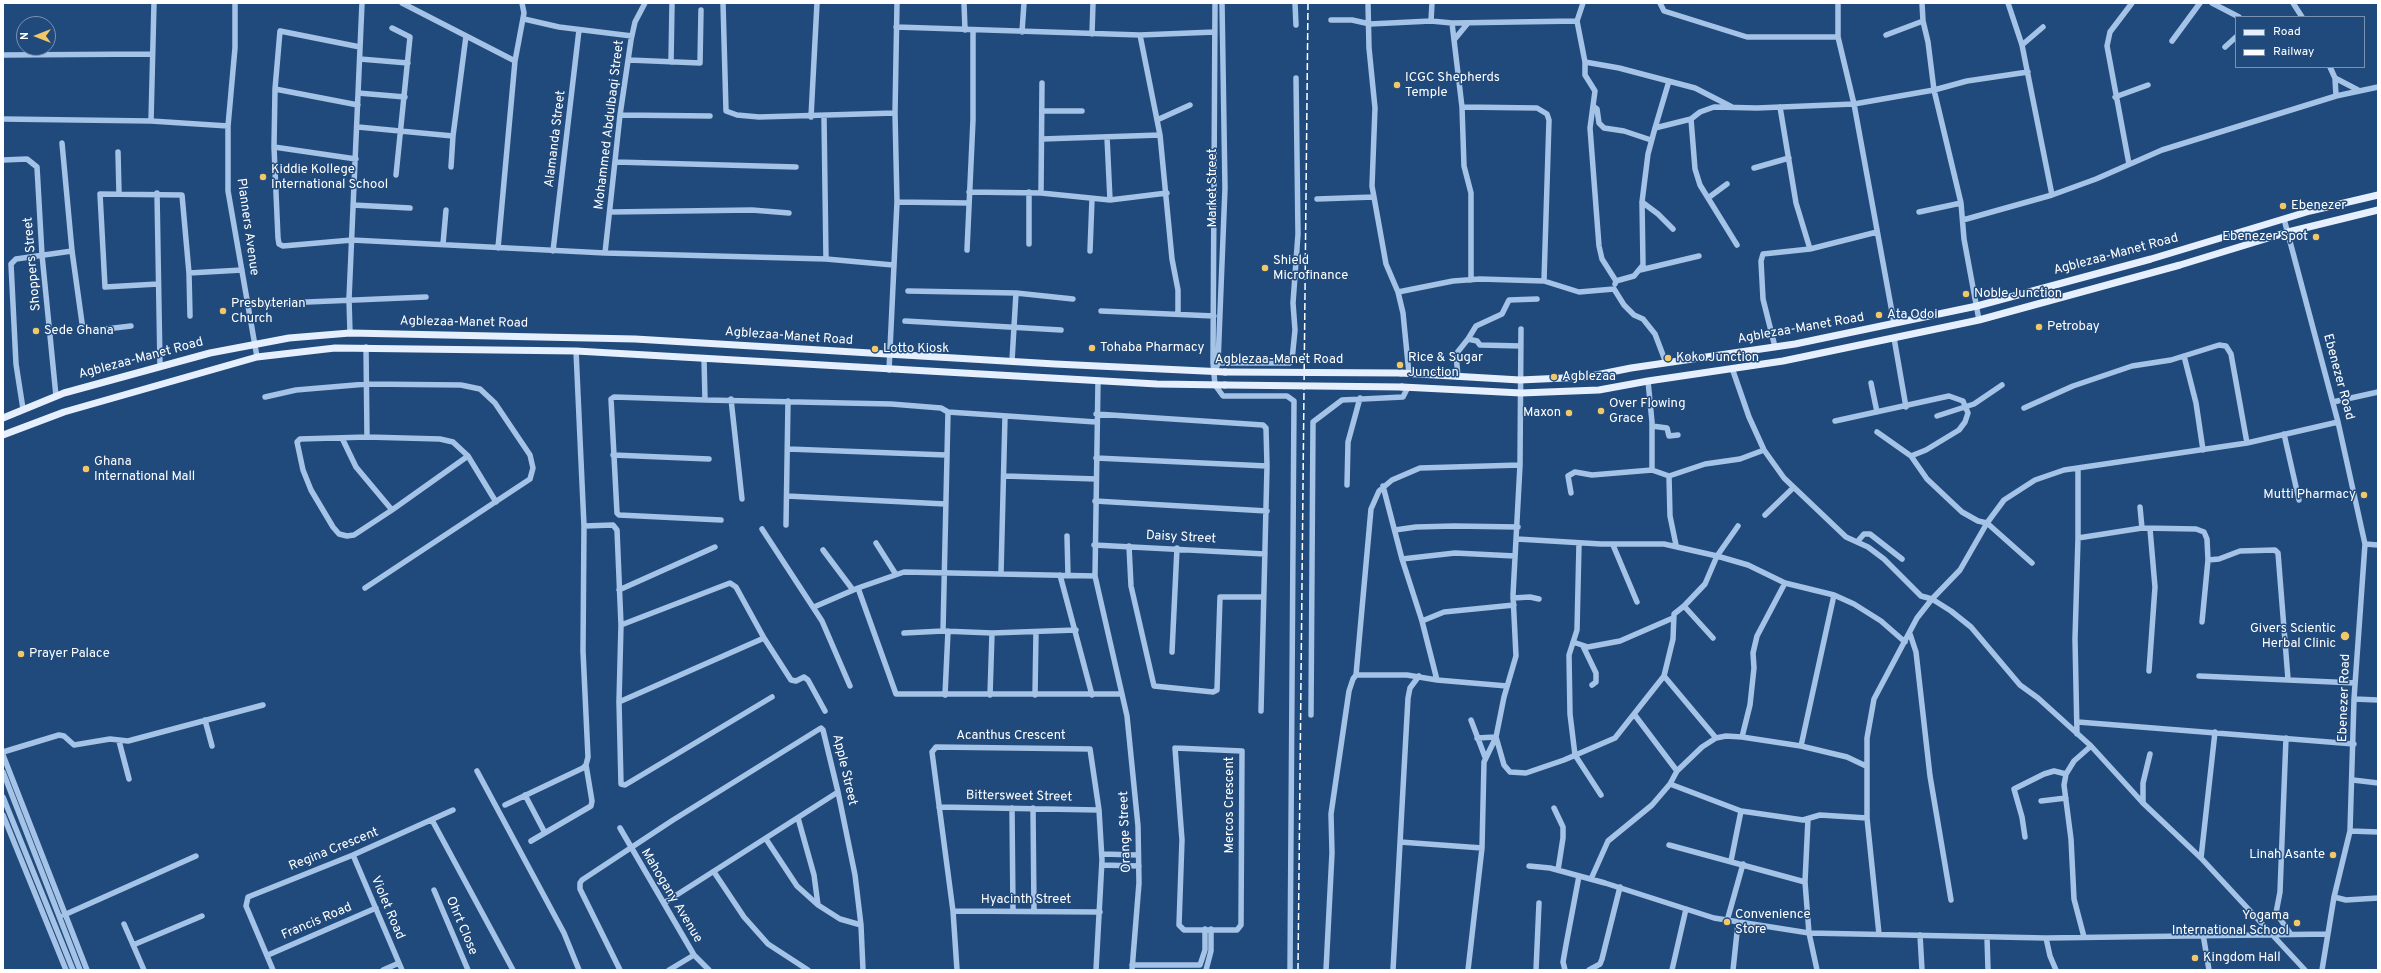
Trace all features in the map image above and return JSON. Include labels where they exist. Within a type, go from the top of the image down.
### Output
[{"type":"main road","name":"Agblezaa-Manet Road","points":[[3,418],[56,396],[160,365],[255,343],[350,333],[580,337],[1215,372],[1405,373],[1520,380],[1586,377],[1666,363],[1775,347],[1977,306],[2151,260],[2284,219],[2378,195]]},
{"type":"main road","name":"Agblezaa-Manet Road","points":[[3,435],[64,412],[257,358],[309,350],[366,347],[576,351],[1098,381],[1215,385],[1405,386],[1521,393],[1555,393],[1599,390],[1648,381],[1783,361],[1979,320],[2180,265],[2288,232],[2378,210]]},
{"type":"street","points":[[151,121],[154,3]]},
{"type":"street","name":"Planners Avenue","points":[[235,3],[235,48],[228,126],[228,191],[257,358]]},
{"type":"street","points":[[350,333],[349,299],[358,127],[362,3]]},
{"type":"street","points":[[402,3],[515,61]]},
{"type":"street","points":[[498,248],[515,61],[524,19],[522,3]]},
{"type":"street","name":"Mohammed Abdulbaqi Street","points":[[605,253],[620,115],[632,36],[635,22],[644,3]]},
{"type":"street","points":[[723,3],[726,111],[737,115],[759,117],[811,117],[895,113]]},
{"type":"street","points":[[811,117],[817,3]]},
{"type":"street","points":[[889,370],[897,202],[895,113],[897,3]]},
{"type":"street","points":[[964,3],[965,30]]},
{"type":"street","points":[[1022,32],[1024,3]]},
{"type":"street","points":[[1092,34],[1093,3]]},
{"type":"street","name":"Market Street","points":[[1215,3],[1213,363],[1215,385]]},
{"type":"street","name":"Market Street","points":[[1215,372],[1218,363],[1225,188],[1222,3]]},
{"type":"street","points":[[1294,3],[1296,25]]},
{"type":"street","points":[[1368,3],[1370,24],[1369,48],[1375,108],[1372,161],[1374,197],[1386,264],[1398,292],[1403,312],[1405,373]]},
{"type":"street","points":[[1431,20],[1432,3]]},
{"type":"street","points":[[1583,3],[1577,21],[1585,62],[1585,75],[1595,91],[1592,106],[1591,132],[1599,246],[1602,259],[1616,281],[1614,289],[1624,305],[1634,315],[1643,319],[1655,334],[1666,363]]},
{"type":"street","points":[[1660,3],[1664,11],[1748,37],[1838,37]]},
{"type":"street","points":[[1838,3],[1838,37],[1854,104],[1894,323]]},
{"type":"street","points":[[1922,3],[1923,21],[1930,54],[1934,90],[1961,203],[1964,239],[1979,320]]},
{"type":"street","points":[[2008,3],[2022,45],[2052,195]]},
{"type":"street","points":[[2129,164],[2115,97],[2107,46],[2110,32],[2132,3]]},
{"type":"street","points":[[2172,41],[2200,3]]},
{"type":"street","points":[[2212,3],[2237,16]]},
{"type":"street","points":[[2293,3],[2301,16]]},
{"type":"street","points":[[671,62],[672,4]]},
{"type":"street","points":[[629,60],[701,62],[701,10]]},
{"type":"street","points":[[524,19],[579,30],[632,36]]},
{"type":"street","points":[[1331,20],[1352,20],[1370,24],[1431,20],[1452,23],[1577,21]]},
{"type":"street","points":[[1886,35],[1923,21]]},
{"type":"street","points":[[1452,23],[1462,107],[1464,166],[1471,193],[1471,280]]},
{"type":"street","points":[[1454,40],[1468,23]]},
{"type":"street","points":[[896,27],[973,31],[1140,35],[1215,32]]},
{"type":"street","points":[[2022,45],[2043,27]]},
{"type":"street","points":[[392,28],[410,35],[396,175]]},
{"type":"street","name":"Alamanda Street","points":[[553,251],[579,30]]},
{"type":"street","points":[[360,47],[280,31],[275,89],[274,147],[279,244],[288,246],[352,240],[553,251],[826,259],[893,265]]},
{"type":"street","points":[[967,250],[973,120],[973,31]]},
{"type":"street","points":[[1140,35],[1160,135],[1167,193],[1172,259],[1178,290],[1178,314]]},
{"type":"street","points":[[451,167],[453,136],[466,36]]},
{"type":"street","points":[[2225,47],[2235,38]]},
{"type":"street","points":[[3,55],[152,54]]},
{"type":"street","points":[[360,58],[408,63]]},
{"type":"street","points":[[1585,62],[1669,80],[1695,88],[1734,108]]},
{"type":"street","points":[[2330,68],[2335,78],[2336,96]]},
{"type":"street","points":[[1656,128],[1691,119],[1706,109],[1854,104],[1934,90],[1967,81],[2028,72]]},
{"type":"street","points":[[1218,363],[1290,363],[1292,360],[1295,330],[1293,303],[1298,234],[1296,78]]},
{"type":"street","points":[[2335,78],[2358,90]]},
{"type":"street","points":[[1616,281],[1634,276],[1640,270],[1644,258],[1642,202],[1651,140],[1656,128],[1669,80]]},
{"type":"street","points":[[1041,193],[1042,83]]},
{"type":"street","points":[[2115,97],[2148,85]]},
{"type":"street","points":[[1963,220],[2052,195],[2096,179],[2162,150],[2336,96],[2358,90],[2378,87]]},
{"type":"street","points":[[275,89],[358,105]]},
{"type":"street","points":[[358,94],[405,97]]},
{"type":"street","points":[[1157,120],[1190,105]]},
{"type":"street","points":[[1592,106],[1597,109],[1599,123],[1604,128],[1624,131],[1651,140]]},
{"type":"street","points":[[1462,107],[1537,108],[1547,114],[1549,120],[1544,281]]},
{"type":"street","points":[[1780,107],[1796,203],[1810,249]]},
{"type":"street","points":[[1042,111],[1082,111]]},
{"type":"street","points":[[620,115],[710,116]]},
{"type":"street","points":[[824,116],[826,259]]},
{"type":"street","points":[[3,119],[151,121],[228,126]]},
{"type":"street","points":[[1691,119],[1695,169],[1700,185],[1737,245]]},
{"type":"street","points":[[358,127],[453,136]]},
{"type":"street","points":[[1042,139],[1160,135]]},
{"type":"street","points":[[1107,137],[1110,200]]},
{"type":"street","points":[[62,143],[72,251],[83,330],[132,326]]},
{"type":"street","points":[[274,147],[356,159]]},
{"type":"street","points":[[118,152],[119,193]]},
{"type":"street","points":[[1754,168],[1789,158]]},
{"type":"street","name":"Shoppers Street","points":[[3,160],[27,159],[37,167],[42,255],[56,396]]},
{"type":"street","points":[[616,162],[796,167]]},
{"type":"street","points":[[1708,198],[1727,184]]},
{"type":"street","points":[[969,192],[1029,192],[1110,200],[1167,193]]},
{"type":"street","points":[[1029,192],[1029,244]]},
{"type":"street","points":[[157,193],[160,365]]},
{"type":"street","points":[[158,284],[105,287],[99,198],[100,194],[157,193],[182,195],[189,273],[190,316]]},
{"type":"street","points":[[1317,199],[1374,197]]},
{"type":"street","points":[[1090,252],[1092,199]]},
{"type":"street","points":[[897,202],[968,203]]},
{"type":"street","points":[[1642,202],[1658,214],[1673,229]]},
{"type":"street","points":[[1919,212],[1961,203]]},
{"type":"street","points":[[353,205],[410,208]]},
{"type":"street","points":[[443,244],[446,210]]},
{"type":"street","points":[[610,212],[752,210],[789,213]]},
{"type":"street","name":"Ebenezer Road","points":[[2284,219],[2338,422],[2365,544],[2354,700],[2353,780],[2350,831],[2334,897],[2324,968]]},
{"type":"street","points":[[1775,347],[1764,303],[1762,257],[1767,253],[1810,249],[1877,232]]},
{"type":"street","points":[[22,409],[16,364],[11,268],[13,261],[16,259],[72,251]]},
{"type":"street","points":[[1640,270],[1700,256]]},
{"type":"street","points":[[189,273],[242,270]]},
{"type":"street","points":[[1398,292],[1471,280],[1544,281],[1579,292],[1614,289]]},
{"type":"street","points":[[908,291],[1016,293],[1073,299]]},
{"type":"street","points":[[1012,361],[1016,293]]},
{"type":"street","points":[[260,304],[349,299],[426,297]]},
{"type":"street","points":[[1458,377],[1456,354],[1476,326],[1499,316],[1509,300],[1537,299]]},
{"type":"street","points":[[1101,311],[1214,316]]},
{"type":"street","points":[[905,321],[1061,330]]},
{"type":"street","points":[[1485,757],[1496,737],[1507,686],[1516,656],[1513,598],[1518,527],[1520,465],[1521,329]]},
{"type":"street","points":[[1894,338],[1906,407]]},
{"type":"street","points":[[1468,339],[1477,341],[1480,345],[1521,346]]},
{"type":"street","points":[[2024,408],[2073,386],[2132,366],[2184,356],[2219,345],[2229,349],[2247,443]]},
{"type":"street","points":[[366,347],[367,437]]},
{"type":"street","points":[[531,841],[591,806],[592,801],[586,765],[588,757],[583,651],[584,526],[576,351]]},
{"type":"street","points":[[2184,356],[2196,403],[2204,450]]},
{"type":"street","points":[[704,358],[705,400]]},
{"type":"street","points":[[1732,368],[1748,417],[1764,450],[1793,488],[1846,537],[1884,559],[1921,596],[1932,599],[1951,611],[1971,628],[2020,685],[2038,698],[2091,746],[2143,803],[2202,858],[2305,970]]},
{"type":"street","name":"Orange Street","points":[[1098,381],[1096,414],[1095,576],[1122,694],[1131,746],[1139,866],[1138,912],[1132,968]]},
{"type":"street","points":[[1648,381],[1652,426],[1652,470]]},
{"type":"street","points":[[1871,383],[1877,412]]},
{"type":"street","points":[[266,397],[296,390],[367,384],[460,385],[480,389],[488,394],[530,455],[533,468],[530,479],[365,588]]},
{"type":"street","points":[[1215,385],[1223,396],[1287,396],[1294,401],[1290,970]]},
{"type":"street","points":[[1937,416],[1967,407],[1984,398],[2002,385]]},
{"type":"street","points":[[1311,715],[1313,422],[1342,400],[1403,397],[1405,386]]},
{"type":"street","points":[[2333,402],[2378,392]]},
{"type":"street","points":[[1835,421],[1906,407],[1949,396],[1963,401],[1967,407],[1968,413],[1965,422],[1959,430],[1926,450],[1911,456]]},
{"type":"street","points":[[721,520],[618,514],[610,403],[614,397],[705,400],[731,399],[926,406],[945,409],[948,412],[1096,422]]},
{"type":"street","points":[[1347,485],[1348,442],[1360,398]]},
{"type":"street","points":[[731,399],[742,499]]},
{"type":"street","points":[[786,526],[788,401]]},
{"type":"street","points":[[945,695],[944,572],[948,412]]},
{"type":"street","points":[[1096,414],[1263,425],[1266,431],[1268,466],[1266,554],[1263,597],[1261,711]]},
{"type":"street","points":[[1001,573],[1005,476],[1005,417]]},
{"type":"street","points":[[1880,934],[1867,818],[1866,766],[1869,725],[1874,699],[1910,634],[1917,618],[1932,599],[1960,570],[1987,523],[2004,500],[2018,490],[2052,474],[2078,468],[2247,443],[2338,422]]},
{"type":"street","points":[[1652,426],[1667,428],[1669,436],[1678,435]]},
{"type":"street","points":[[1877,432],[1911,456],[1927,479],[1962,512],[1978,521],[1987,523],[2032,562]]},
{"type":"street","points":[[2284,434],[2299,500]]},
{"type":"street","points":[[468,456],[392,510],[354,535],[347,536],[339,534],[333,527],[312,490],[303,470],[297,442],[300,439],[367,437],[440,439],[453,442],[468,456],[496,502]]},
{"type":"street","points":[[342,438],[356,467],[392,510]]},
{"type":"street","points":[[788,449],[946,455]]},
{"type":"street","points":[[1572,493],[1568,476],[1575,472],[1592,475],[1652,470],[1669,476],[1705,464],[1740,459],[1764,450]]},
{"type":"street","points":[[613,455],[709,459]]},
{"type":"street","points":[[1096,458],[1268,466]]},
{"type":"street","points":[[1326,970],[1332,853],[1331,814],[1349,691],[1356,674],[1371,509],[1383,486],[1420,468],[1520,465]]},
{"type":"street","points":[[2077,734],[2078,722],[2075,639],[2078,538],[2078,468]]},
{"type":"street","points":[[1005,476],[1096,480]]},
{"type":"street","points":[[1669,476],[1670,516],[1676,545]]},
{"type":"street","points":[[1383,486],[1402,559],[1422,621],[1437,680]]},
{"type":"street","points":[[1765,515],[1793,488]]},
{"type":"street","points":[[787,496],[945,504]]},
{"type":"street","points":[[1095,501],[1267,511]]},
{"type":"street","points":[[2140,507],[2142,528]]},
{"type":"street","points":[[584,526],[615,526],[620,590],[621,625],[619,702],[621,784],[623,786],[772,697]]},
{"type":"street","points":[[1394,530],[1416,527],[1454,526],[1518,527]]},
{"type":"street","points":[[1496,737],[1504,765],[1510,772],[1526,773],[1615,738],[1664,676],[1673,639],[1673,618],[1678,609],[1684,606],[1705,584],[1717,556],[1738,526]]},
{"type":"street","points":[[2078,538],[2142,528],[2196,529],[2204,532],[2207,539],[2208,560],[2202,622]]},
{"type":"street","points":[[762,529],[783,564],[814,607],[830,637],[850,686]]},
{"type":"street","points":[[2149,671],[2155,587],[2150,529]]},
{"type":"street","points":[[1857,542],[1864,534],[1870,534],[1902,559]]},
{"type":"street","points":[[1067,536],[1068,575]]},
{"type":"street","points":[[1517,539],[1579,544],[1676,545],[1748,566],[1785,583],[1834,595],[1854,604],[1881,621],[1905,642]]},
{"type":"street","points":[[876,544],[895,573]]},
{"type":"street","points":[[1579,544],[1576,630],[1569,655],[1570,714],[1574,755],[1601,795]]},
{"type":"street","points":[[2365,544],[2378,545]]},
{"type":"street","name":"Daisy Street","points":[[1094,545],[1177,548],[1266,554]]},
{"type":"street","points":[[1613,545],[1636,602]]},
{"type":"street","points":[[1129,546],[1132,593],[1154,686],[1213,692],[1217,690],[1220,598],[1263,597]]},
{"type":"street","points":[[620,590],[715,547]]},
{"type":"street","points":[[1172,652],[1177,548]]},
{"type":"street","points":[[824,550],[855,589],[896,694],[1035,696],[1122,694]]},
{"type":"street","points":[[2208,560],[2219,559],[2240,551],[2275,550],[2278,553],[2288,679]]},
{"type":"street","points":[[1402,559],[1455,554],[1515,556]]},
{"type":"street","points":[[814,607],[895,573],[944,572],[1095,576]]},
{"type":"street","points":[[1060,575],[1076,630],[1092,695]]},
{"type":"street","points":[[621,625],[730,583],[736,587],[764,638],[791,680],[796,681],[804,677],[808,680],[825,711]]},
{"type":"street","points":[[1742,737],[1750,705],[1754,676],[1753,653],[1757,636],[1785,583]]},
{"type":"street","points":[[1800,746],[1834,595]]},
{"type":"street","points":[[1513,598],[1530,597],[1539,599]]},
{"type":"street","points":[[1422,621],[1444,612],[1514,605]]},
{"type":"street","points":[[1684,606],[1713,638]]},
{"type":"street","points":[[1573,642],[1583,646],[1629,639],[1673,618]]},
{"type":"street","points":[[904,633],[945,631],[992,633],[1076,630]]},
{"type":"street","points":[[1035,696],[1036,632]]},
{"type":"street","points":[[990,695],[992,633]]},
{"type":"street","points":[[1910,634],[1916,652],[1930,776],[1951,900]]},
{"type":"street","points":[[619,702],[764,638]]},
{"type":"street","points":[[1583,646],[1596,673],[1596,682],[1592,685]]},
{"type":"street","points":[[1356,674],[1419,676],[1437,680],[1507,686]]},
{"type":"street","points":[[1393,970],[1408,698],[1410,688],[1419,676]]},
{"type":"street","points":[[1664,676],[1716,738]]},
{"type":"street","points":[[2200,676],[2355,683]]},
{"type":"street","points":[[2354,700],[2378,700]]},
{"type":"street","points":[[3,752],[59,735],[64,736],[74,745],[110,739],[119,741],[263,705]]},
{"type":"street","points":[[1634,714],[1677,771]]},
{"type":"street","points":[[205,720],[212,746]]},
{"type":"street","points":[[1468,970],[1482,848],[1485,757],[1471,720]]},
{"type":"street","points":[[2078,722],[2354,744]]},
{"type":"street","name":"Apple Street","points":[[630,848],[818,728],[824,730],[855,875],[862,926],[863,970]]},
{"type":"street","points":[[2202,858],[2215,732]]},
{"type":"street","points":[[1591,879],[1608,841],[1652,805],[1670,784],[1677,771],[1702,747],[1716,738],[1726,736],[1742,737],[1800,746],[1848,756],[1866,766]]},
{"type":"street","points":[[1478,738],[1496,737]]},
{"type":"street","points":[[2286,738],[2280,892],[2276,914],[2290,933]]},
{"type":"street","points":[[119,741],[129,779]]},
{"type":"street","points":[[2084,937],[2074,899],[2071,839],[2064,785],[2066,774],[2074,761],[2091,746]]},
{"type":"street","name":"Acanthus Crescent","points":[[957,970],[953,911],[932,752],[936,747],[1090,748],[1092,753],[1099,810],[1102,854],[1096,970]]},
{"type":"street","name":"Mercos Crescent","points":[[1178,748],[1242,751],[1241,925],[1236,930],[1211,929],[1184,930],[1179,926],[1182,840],[1174,750],[1178,748]]},
{"type":"street","points":[[2143,803],[2143,783],[2150,754]]},
{"type":"street","points":[[3,755],[64,915],[87,970]]},
{"type":"street","points":[[505,805],[586,765]]},
{"type":"street","points":[[476,771],[564,933],[579,970]]},
{"type":"street","points":[[2025,837],[2022,817],[2014,789],[2044,774],[2054,771],[2066,774]]},
{"type":"street","points":[[3,772],[80,970]]},
{"type":"street","points":[[2353,780],[2378,783]]},
{"type":"street","points":[[1670,784],[1741,811],[1808,819],[1820,815],[1867,818]]},
{"type":"street","points":[[664,904],[838,792]]},
{"type":"street","points":[[525,795],[545,833]]},
{"type":"street","points":[[3,797],[73,970]]},
{"type":"street","points":[[2041,801],[2066,798]]},
{"type":"street","name":"Bittersweet Street","points":[[939,807],[1099,810]]},
{"type":"street","points":[[1012,808],[1013,911]]},
{"type":"street","points":[[1033,808],[1034,912]]},
{"type":"street","points":[[1554,808],[1563,827],[1558,870]]},
{"type":"street","name":"Regina Crescent","points":[[268,955],[246,901],[248,897],[353,855],[453,810]]},
{"type":"street","points":[[1731,861],[1741,811]]},
{"type":"street","points":[[3,815],[66,970]]},
{"type":"street","points":[[798,818],[814,875],[818,905]]},
{"type":"street","points":[[1808,819],[1805,882],[1809,933],[1817,970]]},
{"type":"street","points":[[432,820],[514,970]]},
{"type":"street","name":"Mahogany Avenue","points":[[620,828],[630,848],[694,955],[709,970]]},
{"type":"street","points":[[2350,831],[2378,832]]},
{"type":"street","points":[[766,839],[797,886],[818,905],[840,919],[862,926]]},
{"type":"street","points":[[1400,842],[1482,848]]},
{"type":"street","points":[[1669,845],[1805,882]]},
{"type":"street","points":[[620,970],[580,889],[580,883],[630,848]]},
{"type":"street","points":[[1102,854],[1138,855]]},
{"type":"street","name":"Violet Road","points":[[353,855],[402,970]]},
{"type":"street","points":[[64,915],[196,856]]},
{"type":"street","points":[[1727,921],[1743,864]]},
{"type":"street","points":[[1102,865],[1139,866]]},
{"type":"street","points":[[1529,866],[1558,870],[1591,879],[1727,921],[1809,933],[2046,938],[2272,933],[2328,934]]},
{"type":"street","points":[[714,872],[744,917],[768,944],[808,970]]},
{"type":"street","points":[[1565,970],[1563,962],[1579,876]]},
{"type":"street","points":[[1589,970],[1600,964],[1602,959],[1620,888]]},
{"type":"street","name":"Ohrt Close","points":[[434,890],[468,970]]},
{"type":"street","points":[[2334,897],[2346,900],[2378,898]]},
{"type":"street","points":[[1536,970],[1539,903]]},
{"type":"street","name":"Francis Road","points":[[268,955],[376,908]]},
{"type":"street","points":[[1672,970],[1686,909]]},
{"type":"street","name":"Hyacinth Street","points":[[953,911],[1100,912]]},
{"type":"street","points":[[133,945],[202,916]]},
{"type":"street","points":[[1733,970],[1738,923]]},
{"type":"street","points":[[124,924],[144,970]]},
{"type":"street","points":[[1132,968],[1200,965],[1204,959],[1205,929]]},
{"type":"street","points":[[1206,970],[1211,951],[1211,929]]},
{"type":"street","points":[[2203,934],[2209,970]]},
{"type":"street","points":[[1920,935],[1922,970]]},
{"type":"street","points":[[1987,936],[1988,970]]},
{"type":"street","points":[[2046,938],[2050,956],[2056,970]]},
{"type":"street","points":[[268,955],[274,970]]},
{"type":"street","points":[[669,970],[694,955]]},
{"type":"street","points":[[382,970],[399,963]]},
{"type":"railway","points":[[1298,970],[1308,3]]},
{"type":"place","name":"ICGC Shepherds Temple","points":[[1397,85]]},
{"type":"place","name":"Kiddie Kollege International School","points":[[263,177]]},
{"type":"place","name":"Ebenezer","points":[[2283,206]]},
{"type":"place","name":"Ebenezer Spot","points":[[2316,237]]},
{"type":"place","name":"Shield Microfinance","points":[[1265,268]]},
{"type":"place","name":"Noble Junction","points":[[1966,294]]},
{"type":"place","name":"Presbyterian Church","points":[[223,311]]},
{"type":"place","name":"Ata Odoi","points":[[1879,315]]},
{"type":"place","name":"Petrobay","points":[[2039,327]]},
{"type":"place","name":"Sede Ghana","points":[[36,331]]},
{"type":"place","name":"Tohaba Pharmacy","points":[[1092,348]]},
{"type":"place","name":"Lotto Kiosk","points":[[875,349]]},
{"type":"place","name":"Koko Junction","points":[[1668,358]]},
{"type":"place","name":"Rice & Sugar Junction","points":[[1400,365]]},
{"type":"place","name":"Agblezaa","points":[[1554,377]]},
{"type":"place","name":"Over Flowing Grace","points":[[1601,411]]},
{"type":"place","name":"Maxon","points":[[1569,413]]},
{"type":"place","name":"Ghana International Mall","points":[[86,469]]},
{"type":"place","name":"Mutti Pharmacy","points":[[2364,495]]},
{"type":"place","name":"Givers Scientic Herbal Clinic","points":[[2345,636]]},
{"type":"place","name":"Prayer Palace","points":[[21,654]]},
{"type":"place","name":"Linah Asante","points":[[2333,855]]},
{"type":"place","name":"Convenience Store","points":[[1727,922]]},
{"type":"place","name":"Yogama International School","points":[[2297,923]]},
{"type":"place","name":"Kingdom Hall","points":[[2195,958]]}]
